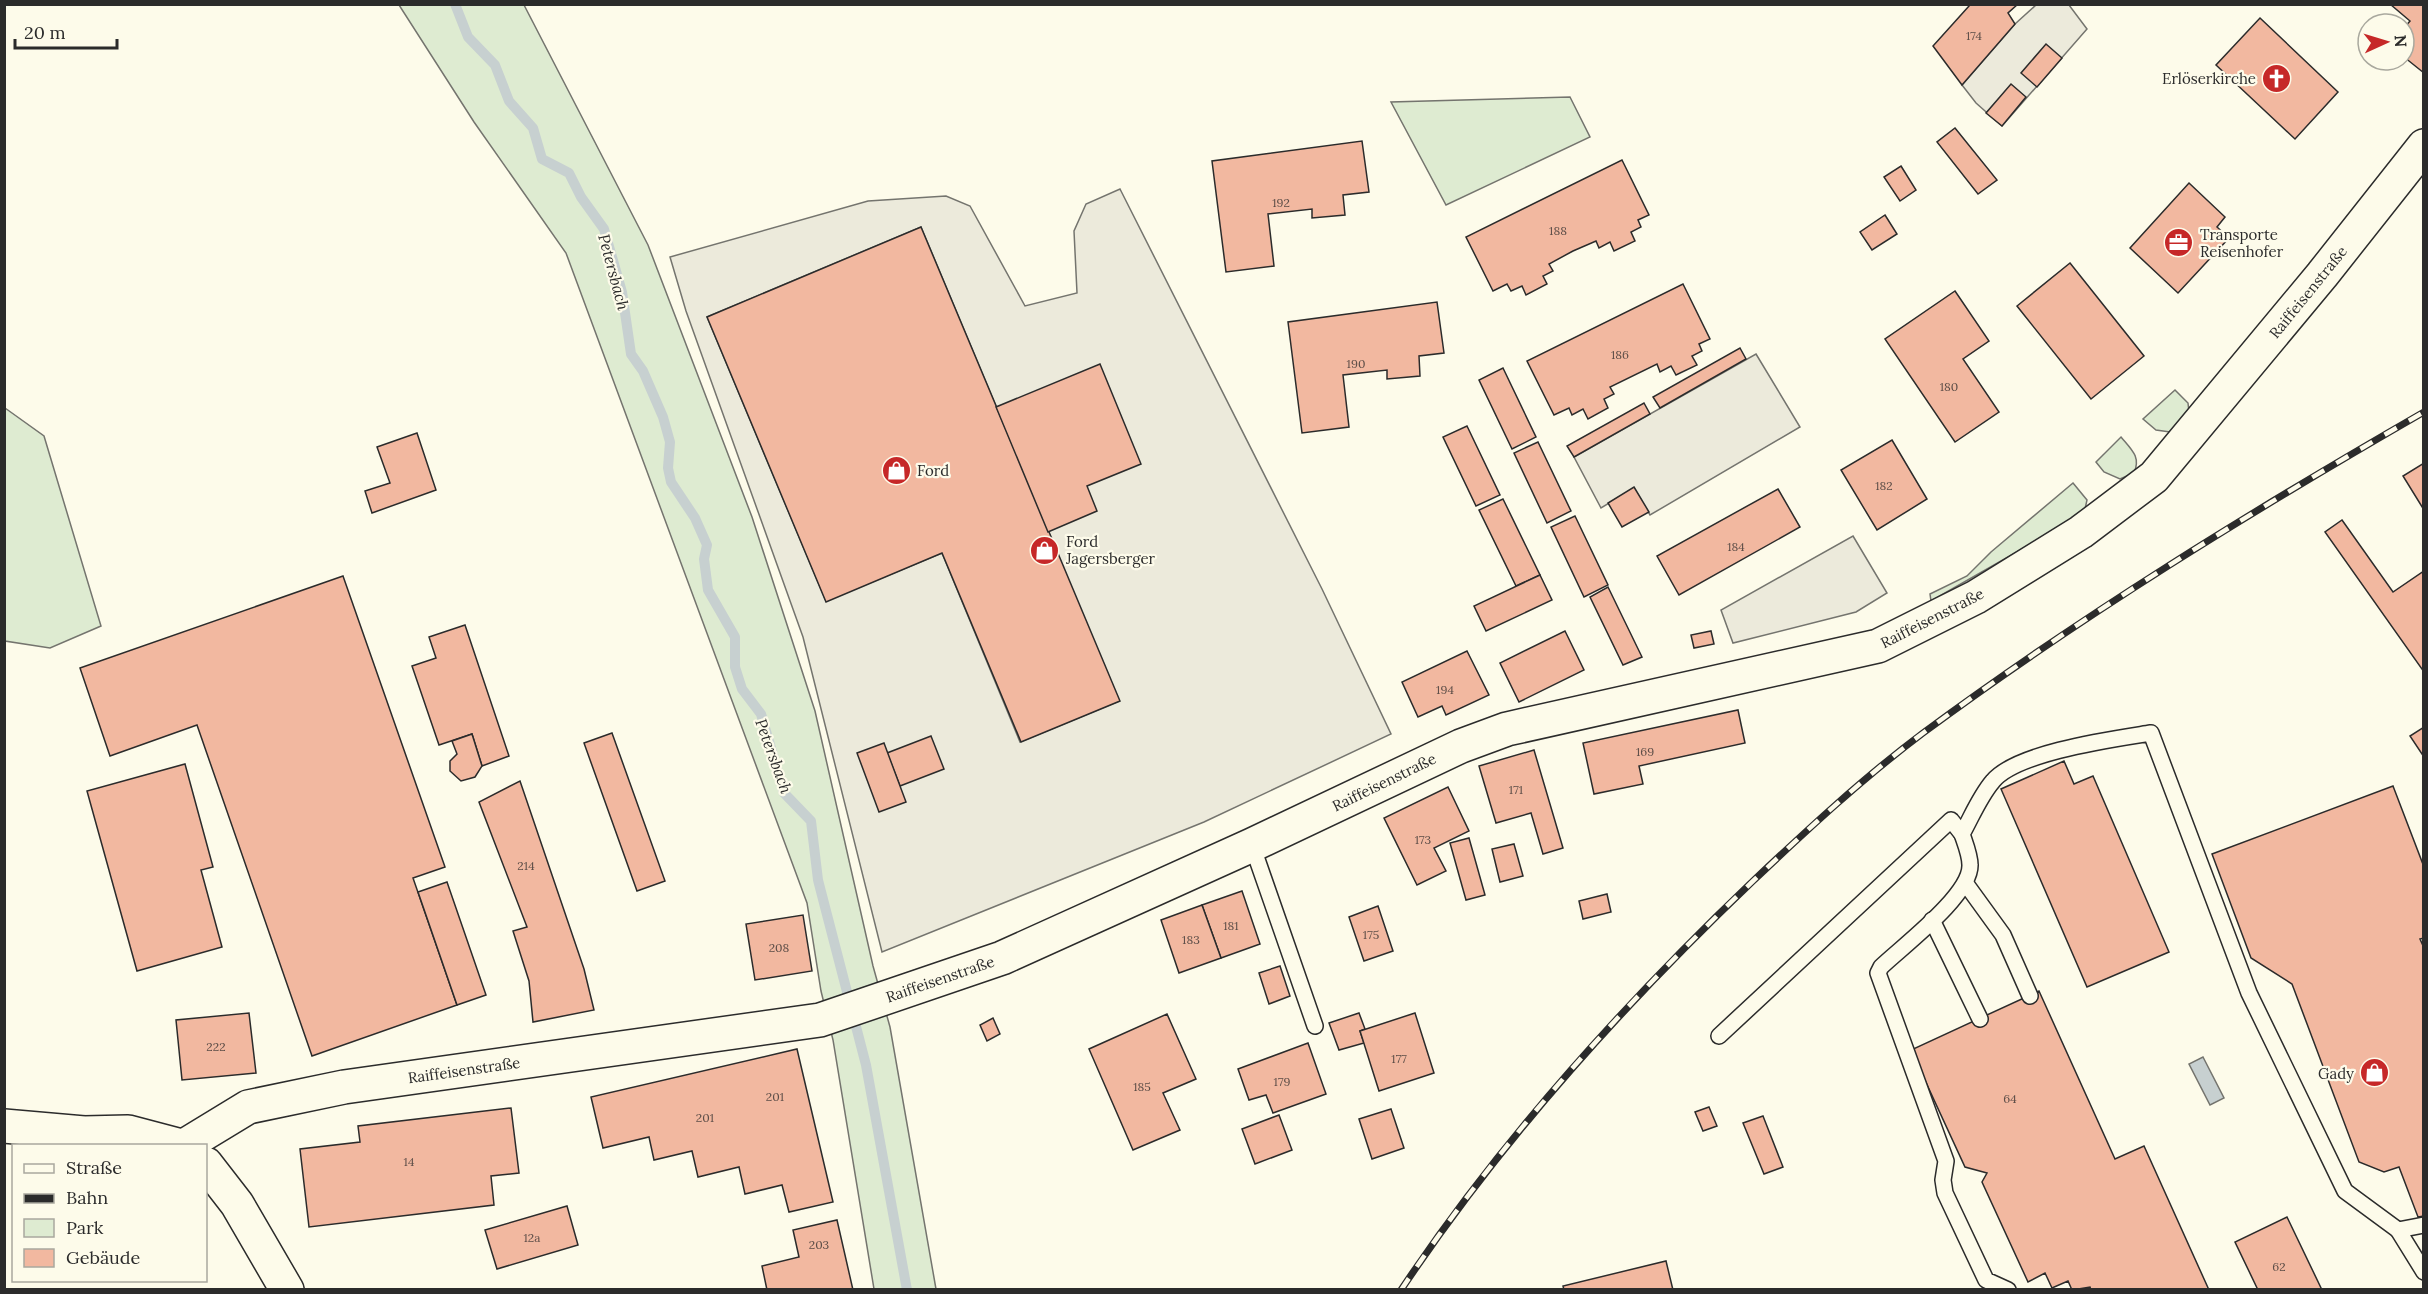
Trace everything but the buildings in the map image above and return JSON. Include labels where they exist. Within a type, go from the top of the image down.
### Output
[{"type":"street","name":"Raiffeisenstraße","points":[[185,1144],[248,1107],[344,1087],[820,1020],[1002,958],[1461,746],[1508,729],[1878,646],[1976,597],[2080,532],[2154,477],[2322,275],[2424,146]]},
{"type":"street","points":[[4,1126],[84,1133],[128,1132],[174,1144]]},
{"type":"street","points":[[207,1165],[237,1204],[287,1290]]},
{"type":"lane","points":[[1962,834],[1986,790],[2002,772],[2075,745],[2151,733],[2249,993],[2345,1191],[2398,1230],[2424,1272]]},
{"type":"lane","points":[[1719,1036],[1951,820],[1962,834],[1970,866],[1966,884],[1948,906],[1881,967],[1877,977],[1946,1161],[1943,1180],[1945,1193],[1986,1280],[2008,1290]]},
{"type":"lane","points":[[1252,844],[1316,1026]]},
{"type":"lane","points":[[1966,884],[2003,935],[2030,996]]},
{"type":"lane","points":[[1932,920],[1980,1019]]},
{"type":"lane","points":[[2398,1230],[2424,1225]]},
{"type":"green space","points":[[399,5],[524,5],[648,245],[752,517],[815,711],[873,966],[890,1027],[936,1289],[874,1289],[833,1040],[821,991],[807,903],[566,253],[474,122]]},
{"type":"green space","points":[[1570,97],[1590,137],[1446,205],[1391,102]]},
{"type":"green space","points":[[2175,390],[2188,403],[2189,412],[2170,432],[2156,430],[2143,419]]},
{"type":"green space","points":[[5,408],[44,436],[101,626],[50,648],[5,641]]},
{"type":"green space","points":[[2121,437],[2136,458],[2136,467],[2134,473],[2120,479],[2104,472],[2096,462]]},
{"type":"green space","points":[[2073,483],[2087,500],[2085,509],[2057,529],[1931,601],[1930,594],[1967,576],[1991,552]]},
{"type":"shaded area","points":[[2036,5],[2069,5],[2087,29],[2002,126],[1976,103],[1962,85],[2015,24]]},
{"type":"shaded area","name":"Ford Jagersberger","points":[[1120,189],[1322,589],[1391,734],[1204,822],[882,952],[803,637],[686,311],[670,257],[868,201],[946,196],[970,206],[1025,306],[1077,293],[1074,231],[1086,204]],"holes":[[[921,227],[1119,701],[1020,742],[942,553],[826,601],[707,317]]]},
{"type":"shaded area","points":[[1756,354],[1800,427],[1650,515],[1634,488],[1601,508],[1574,457]]},
{"type":"shaded area","points":[[1853,536],[1887,593],[1856,612],[1733,643],[1721,610]]},
{"type":"shaded area","points":[[2203,1057],[2224,1098],[2210,1105],[2189,1064]]},
{"type":"waterway","name":"Petersbach","points":[[455,4],[468,37],[495,65],[509,101],[533,128],[542,159],[569,173],[581,197],[604,229],[622,292],[631,354],[643,371],[663,417],[670,442],[668,468],[671,482],[695,518],[707,545],[704,559],[708,590],[735,637],[735,667],[742,689],[761,714],[784,793],[811,821],[818,880],[866,1065],[907,1290]]},
{"type":"railway","points":[[1401,1290],[1480,1180],[1522,1127],[1611,1025],[1753,881],[1857,786],[1983,689],[2106,606],[2232,526],[2424,412]]},
{"type":"place","name":"Erlöserkirche","points":[[2277,78]]},
{"type":"place","name":"Transporte Reisenhofer","points":[[2179,243]]},
{"type":"place","name":"Ford","points":[[896,470]]},
{"type":"place","name":"Ford Jagersberger","points":[[1045,550]]},
{"type":"place","name":"Gady","points":[[2375,1073]]}]
